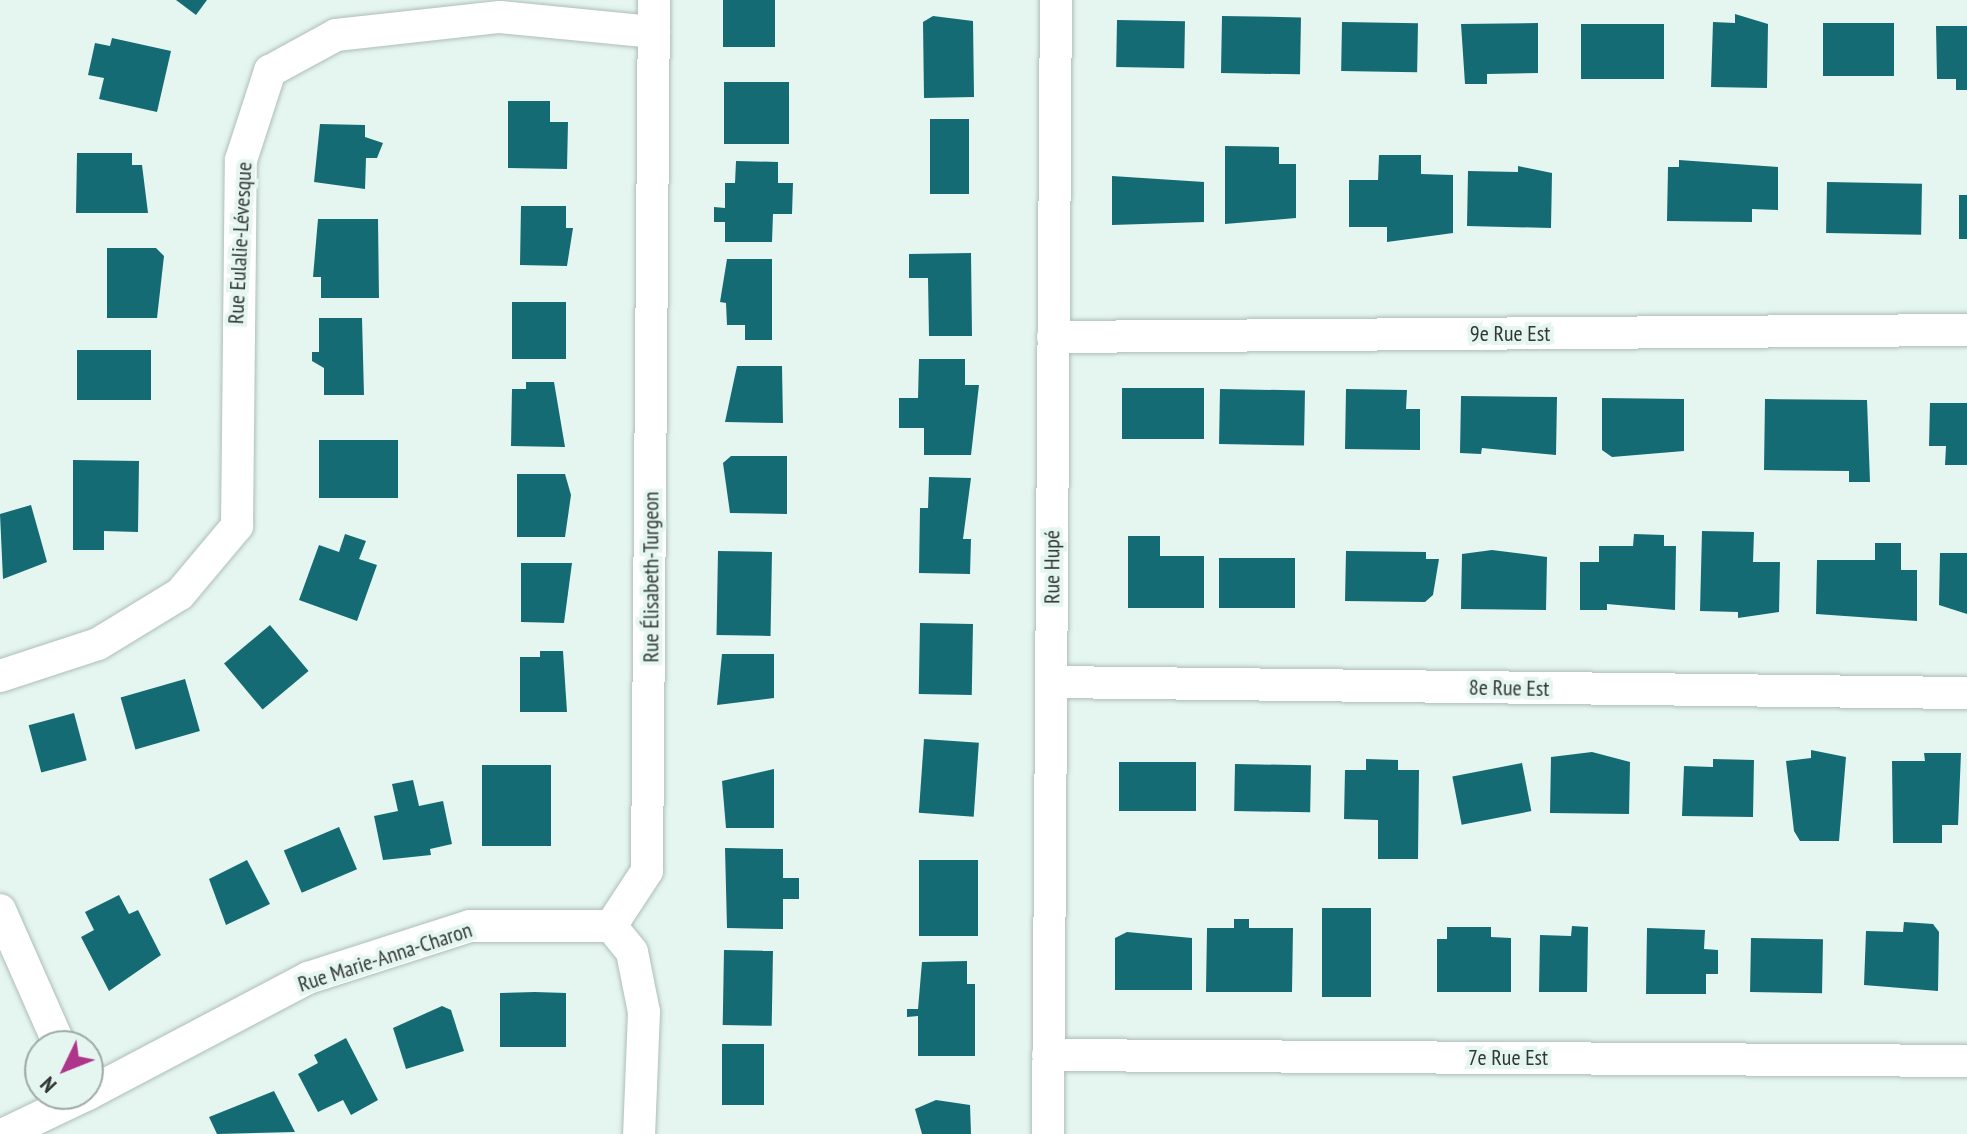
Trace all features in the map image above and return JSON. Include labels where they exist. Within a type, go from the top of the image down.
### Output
[{"type":"street","name":"Rue Hupé","points":[[1048,1134],[1056,0]]},
{"type":"street","name":"Rue Eulalie-Lévesque","points":[[0,676],[98,644],[180,594],[237,526],[241,160],[270,71],[336,35],[500,17],[654,16]]},
{"type":"street","name":"Rue Élisabeth-Turgeon","points":[[611,926],[647,871],[654,16]]},
{"type":"street","name":"9e Rue Est","points":[[1053,337],[1967,330]]},
{"type":"street","name":"8e Rue Est","points":[[1051,682],[1967,693]]},
{"type":"street","points":[[0,910],[53,1030]]},
{"type":"street","name":"Rue Marie-Anna-Charon","points":[[104,1085],[308,978],[441,935],[485,925],[611,926]]},
{"type":"street","points":[[611,926],[632,952],[644,1012],[639,1134]]},
{"type":"street","name":"7e Rue Est","points":[[1048,1055],[1967,1061]]},
{"type":"street","name":"Rue Marie-Anna-Charon","points":[[4,1134],[54,1110]]},
{"type":"building","points":[[176,0],[207,0],[196,15]]},
{"type":"building","points":[[723,0],[775,0],[775,47],[723,47]]},
{"type":"building","points":[[1735,14],[1768,24],[1767,88],[1711,87],[1713,22],[1735,23]]},
{"type":"building","points":[[933,16],[973,21],[974,97],[924,98],[923,22]]},
{"type":"building","points":[[1222,16],[1301,17],[1300,74],[1221,73]]},
{"type":"building","points":[[1117,20],[1185,21],[1184,68],[1116,67]]},
{"type":"building","points":[[1342,22],[1418,23],[1417,72],[1341,71]]},
{"type":"building","points":[[1538,23],[1538,73],[1487,74],[1487,84],[1465,84],[1461,24]]},
{"type":"building","points":[[1823,23],[1894,23],[1894,76],[1823,76]]},
{"type":"building","points":[[1581,24],[1664,24],[1664,79],[1581,79]]},
{"type":"building","points":[[1936,26],[1967,26],[1967,90],[1956,90],[1956,79],[1937,79]]},
{"type":"building","points":[[112,38],[171,51],[157,112],[99,99],[104,78],[88,75],[95,43],[110,46]]},
{"type":"building","points":[[724,82],[789,82],[789,144],[724,144]]},
{"type":"building","points":[[508,101],[550,101],[550,122],[568,122],[567,169],[508,168]]},
{"type":"building","points":[[930,119],[969,119],[969,194],[930,194]]},
{"type":"building","points":[[320,124],[365,125],[365,137],[383,143],[377,158],[366,158],[365,189],[314,182]]},
{"type":"building","points":[[1225,146],[1279,147],[1279,164],[1296,164],[1296,218],[1225,224]]},
{"type":"building","points":[[77,153],[132,153],[132,165],[142,165],[148,213],[76,213]]},
{"type":"building","points":[[1379,155],[1421,155],[1421,174],[1453,175],[1453,233],[1387,242],[1387,227],[1349,227],[1349,180],[1378,180]]},
{"type":"building","points":[[1679,160],[1778,167],[1778,210],[1752,209],[1752,222],[1667,221],[1668,167],[1679,167]]},
{"type":"building","points":[[736,161],[778,162],[778,183],[793,183],[792,214],[773,214],[772,242],[725,242],[725,222],[714,222],[714,207],[725,208],[725,183],[735,183]]},
{"type":"building","points":[[1518,166],[1552,173],[1551,228],[1467,226],[1468,171],[1518,172]]},
{"type":"building","points":[[1112,176],[1204,182],[1204,222],[1112,225]]},
{"type":"building","points":[[1827,182],[1922,184],[1921,235],[1826,233]]},
{"type":"building","points":[[1959,195],[1967,195],[1967,239],[1959,239]]},
{"type":"building","points":[[521,206],[566,206],[566,228],[573,228],[567,266],[520,265]]},
{"type":"building","points":[[318,219],[378,219],[379,298],[321,298],[321,277],[313,277]]},
{"type":"building","points":[[107,248],[156,248],[164,256],[157,318],[107,318]]},
{"type":"building","points":[[971,253],[972,336],[929,336],[928,278],[909,278],[909,254]]},
{"type":"building","points":[[727,259],[772,259],[772,340],[745,340],[745,325],[727,325],[726,303],[720,302]]},
{"type":"building","points":[[512,302],[566,302],[566,359],[512,359]]},
{"type":"building","points":[[319,318],[362,318],[364,395],[324,395],[324,368],[312,361],[312,352],[319,352]]},
{"type":"building","points":[[77,350],[151,350],[151,400],[77,400]]},
{"type":"building","points":[[919,359],[965,359],[965,385],[979,385],[971,455],[924,455],[924,428],[899,428],[899,398],[918,398]]},
{"type":"building","points":[[737,366],[782,366],[783,423],[725,422]]},
{"type":"building","points":[[526,382],[554,382],[565,447],[511,446],[512,389],[526,389]]},
{"type":"building","points":[[1122,388],[1204,388],[1204,439],[1122,439]]},
{"type":"building","points":[[1220,389],[1305,390],[1304,445],[1219,444]]},
{"type":"building","points":[[1346,389],[1407,390],[1406,409],[1420,409],[1420,450],[1345,449]]},
{"type":"building","points":[[1461,396],[1557,397],[1556,455],[1482,448],[1481,454],[1460,453]]},
{"type":"building","points":[[1602,398],[1684,399],[1684,451],[1612,457],[1602,450]]},
{"type":"building","points":[[1765,399],[1867,400],[1870,482],[1849,482],[1849,471],[1764,470]]},
{"type":"building","points":[[1930,403],[1967,403],[1967,465],[1945,465],[1946,446],[1929,446]]},
{"type":"building","points":[[319,440],[398,440],[398,498],[319,498]]},
{"type":"building","points":[[731,456],[787,456],[787,514],[730,513],[723,463]]},
{"type":"building","points":[[73,460],[139,461],[138,532],[104,531],[104,550],[73,550]]},
{"type":"building","points":[[517,474],[565,474],[571,495],[565,537],[517,537]]},
{"type":"building","points":[[929,477],[971,478],[963,539],[971,539],[970,574],[919,573],[920,508],[928,508]]},
{"type":"building","points":[[31,505],[47,562],[3,579],[0,514]]},
{"type":"building","points":[[1702,531],[1754,532],[1753,562],[1780,562],[1779,612],[1738,618],[1738,612],[1700,611]]},
{"type":"building","points":[[345,534],[366,541],[359,559],[377,565],[357,621],[299,600],[319,545],[339,552]]},
{"type":"building","points":[[1634,534],[1664,535],[1664,546],[1676,546],[1675,610],[1607,604],[1607,610],[1580,610],[1580,562],[1599,562],[1599,546],[1633,546]]},
{"type":"building","points":[[1128,536],[1160,536],[1160,556],[1204,556],[1204,608],[1128,608]]},
{"type":"building","points":[[1875,543],[1901,543],[1901,570],[1917,570],[1917,621],[1816,614],[1817,560],[1875,560]]},
{"type":"building","points":[[1492,550],[1547,557],[1546,610],[1461,609],[1462,554]]},
{"type":"building","points":[[718,551],[772,552],[771,636],[717,635]]},
{"type":"building","points":[[1346,551],[1426,552],[1426,559],[1439,559],[1433,595],[1425,602],[1345,601]]},
{"type":"building","points":[[1940,553],[1967,553],[1967,614],[1939,605]]},
{"type":"building","points":[[1219,558],[1295,558],[1295,608],[1219,608]]},
{"type":"building","points":[[521,563],[572,563],[564,623],[521,622]]},
{"type":"building","points":[[920,623],[973,624],[972,695],[919,694]]},
{"type":"building","points":[[270,625],[309,671],[263,710],[224,664]]},
{"type":"building","points":[[540,651],[563,651],[567,712],[520,712],[520,657],[540,657]]},
{"type":"building","points":[[722,654],[774,654],[774,698],[717,705]]},
{"type":"building","points":[[185,679],[200,731],[135,749],[121,697]]},
{"type":"building","points":[[74,713],[87,760],[41,772],[29,725]]},
{"type":"building","points":[[924,739],[979,743],[974,817],[919,813]]},
{"type":"building","points":[[1811,750],[1846,757],[1839,841],[1800,841],[1794,831],[1786,761],[1811,758]]},
{"type":"building","points":[[1592,752],[1630,762],[1629,814],[1550,813],[1551,757]]},
{"type":"building","points":[[1924,753],[1961,753],[1958,825],[1942,825],[1942,843],[1893,843],[1892,761],[1925,761]]},
{"type":"building","points":[[1366,759],[1398,760],[1398,770],[1419,770],[1418,859],[1378,859],[1378,820],[1344,819],[1345,770],[1366,770]]},
{"type":"building","points":[[1713,759],[1754,760],[1753,817],[1682,816],[1684,766],[1713,767]]},
{"type":"building","points":[[1119,762],[1196,762],[1196,811],[1119,811]]},
{"type":"building","points":[[1522,763],[1531,811],[1462,825],[1452,777]]},
{"type":"building","points":[[1235,764],[1311,765],[1310,812],[1234,811]]},
{"type":"building","points":[[482,765],[551,765],[551,846],[482,846]]},
{"type":"building","points":[[774,769],[774,828],[726,828],[722,781]]},
{"type":"building","points":[[413,780],[419,806],[443,801],[452,844],[430,849],[431,855],[383,860],[374,816],[398,811],[392,784]]},
{"type":"building","points":[[339,827],[357,869],[302,893],[284,850]]},
{"type":"building","points":[[725,848],[783,849],[783,878],[799,878],[799,899],[783,899],[783,929],[727,928]]},
{"type":"building","points":[[247,860],[270,904],[226,925],[209,879]]},
{"type":"building","points":[[919,860],[978,860],[978,936],[919,936]]},
{"type":"building","points":[[119,895],[129,914],[138,910],[161,955],[109,991],[81,937],[94,930],[85,912]]},
{"type":"building","points":[[1322,908],[1371,908],[1371,997],[1322,997]]},
{"type":"building","points":[[1234,919],[1249,919],[1249,928],[1293,928],[1292,992],[1206,992],[1207,928],[1234,928]]},
{"type":"building","points":[[1904,922],[1933,924],[1939,932],[1938,991],[1864,985],[1866,931],[1903,932]]},
{"type":"building","points":[[1572,926],[1588,927],[1587,992],[1539,992],[1540,935],[1571,936]]},
{"type":"building","points":[[1447,927],[1491,927],[1491,937],[1511,938],[1511,992],[1437,992],[1437,939],[1447,939]]},
{"type":"building","points":[[1647,928],[1705,930],[1704,949],[1718,950],[1718,974],[1706,974],[1706,994],[1646,994]]},
{"type":"building","points":[[1127,932],[1192,938],[1192,990],[1115,990],[1115,938]]},
{"type":"building","points":[[1751,938],[1823,939],[1822,993],[1750,992]]},
{"type":"building","points":[[724,950],[773,951],[772,1026],[723,1025]]},
{"type":"building","points":[[967,961],[967,984],[975,984],[975,1056],[918,1056],[918,1016],[907,1017],[907,1009],[918,1009],[922,962]]},
{"type":"building","points":[[500,993],[566,993],[566,1047],[500,1047]]},
{"type":"building","points":[[442,1006],[451,1010],[464,1051],[406,1069],[393,1028]]},
{"type":"building","points":[[346,1038],[378,1100],[351,1115],[343,1100],[318,1112],[298,1074],[318,1063],[314,1055]]},
{"type":"building","points":[[722,1044],[764,1044],[764,1105],[722,1105]]},
{"type":"building","points":[[274,1091],[295,1132],[217,1134],[209,1117]]},
{"type":"building","points":[[936,1100],[970,1105],[971,1134],[922,1134],[915,1109]]}]
